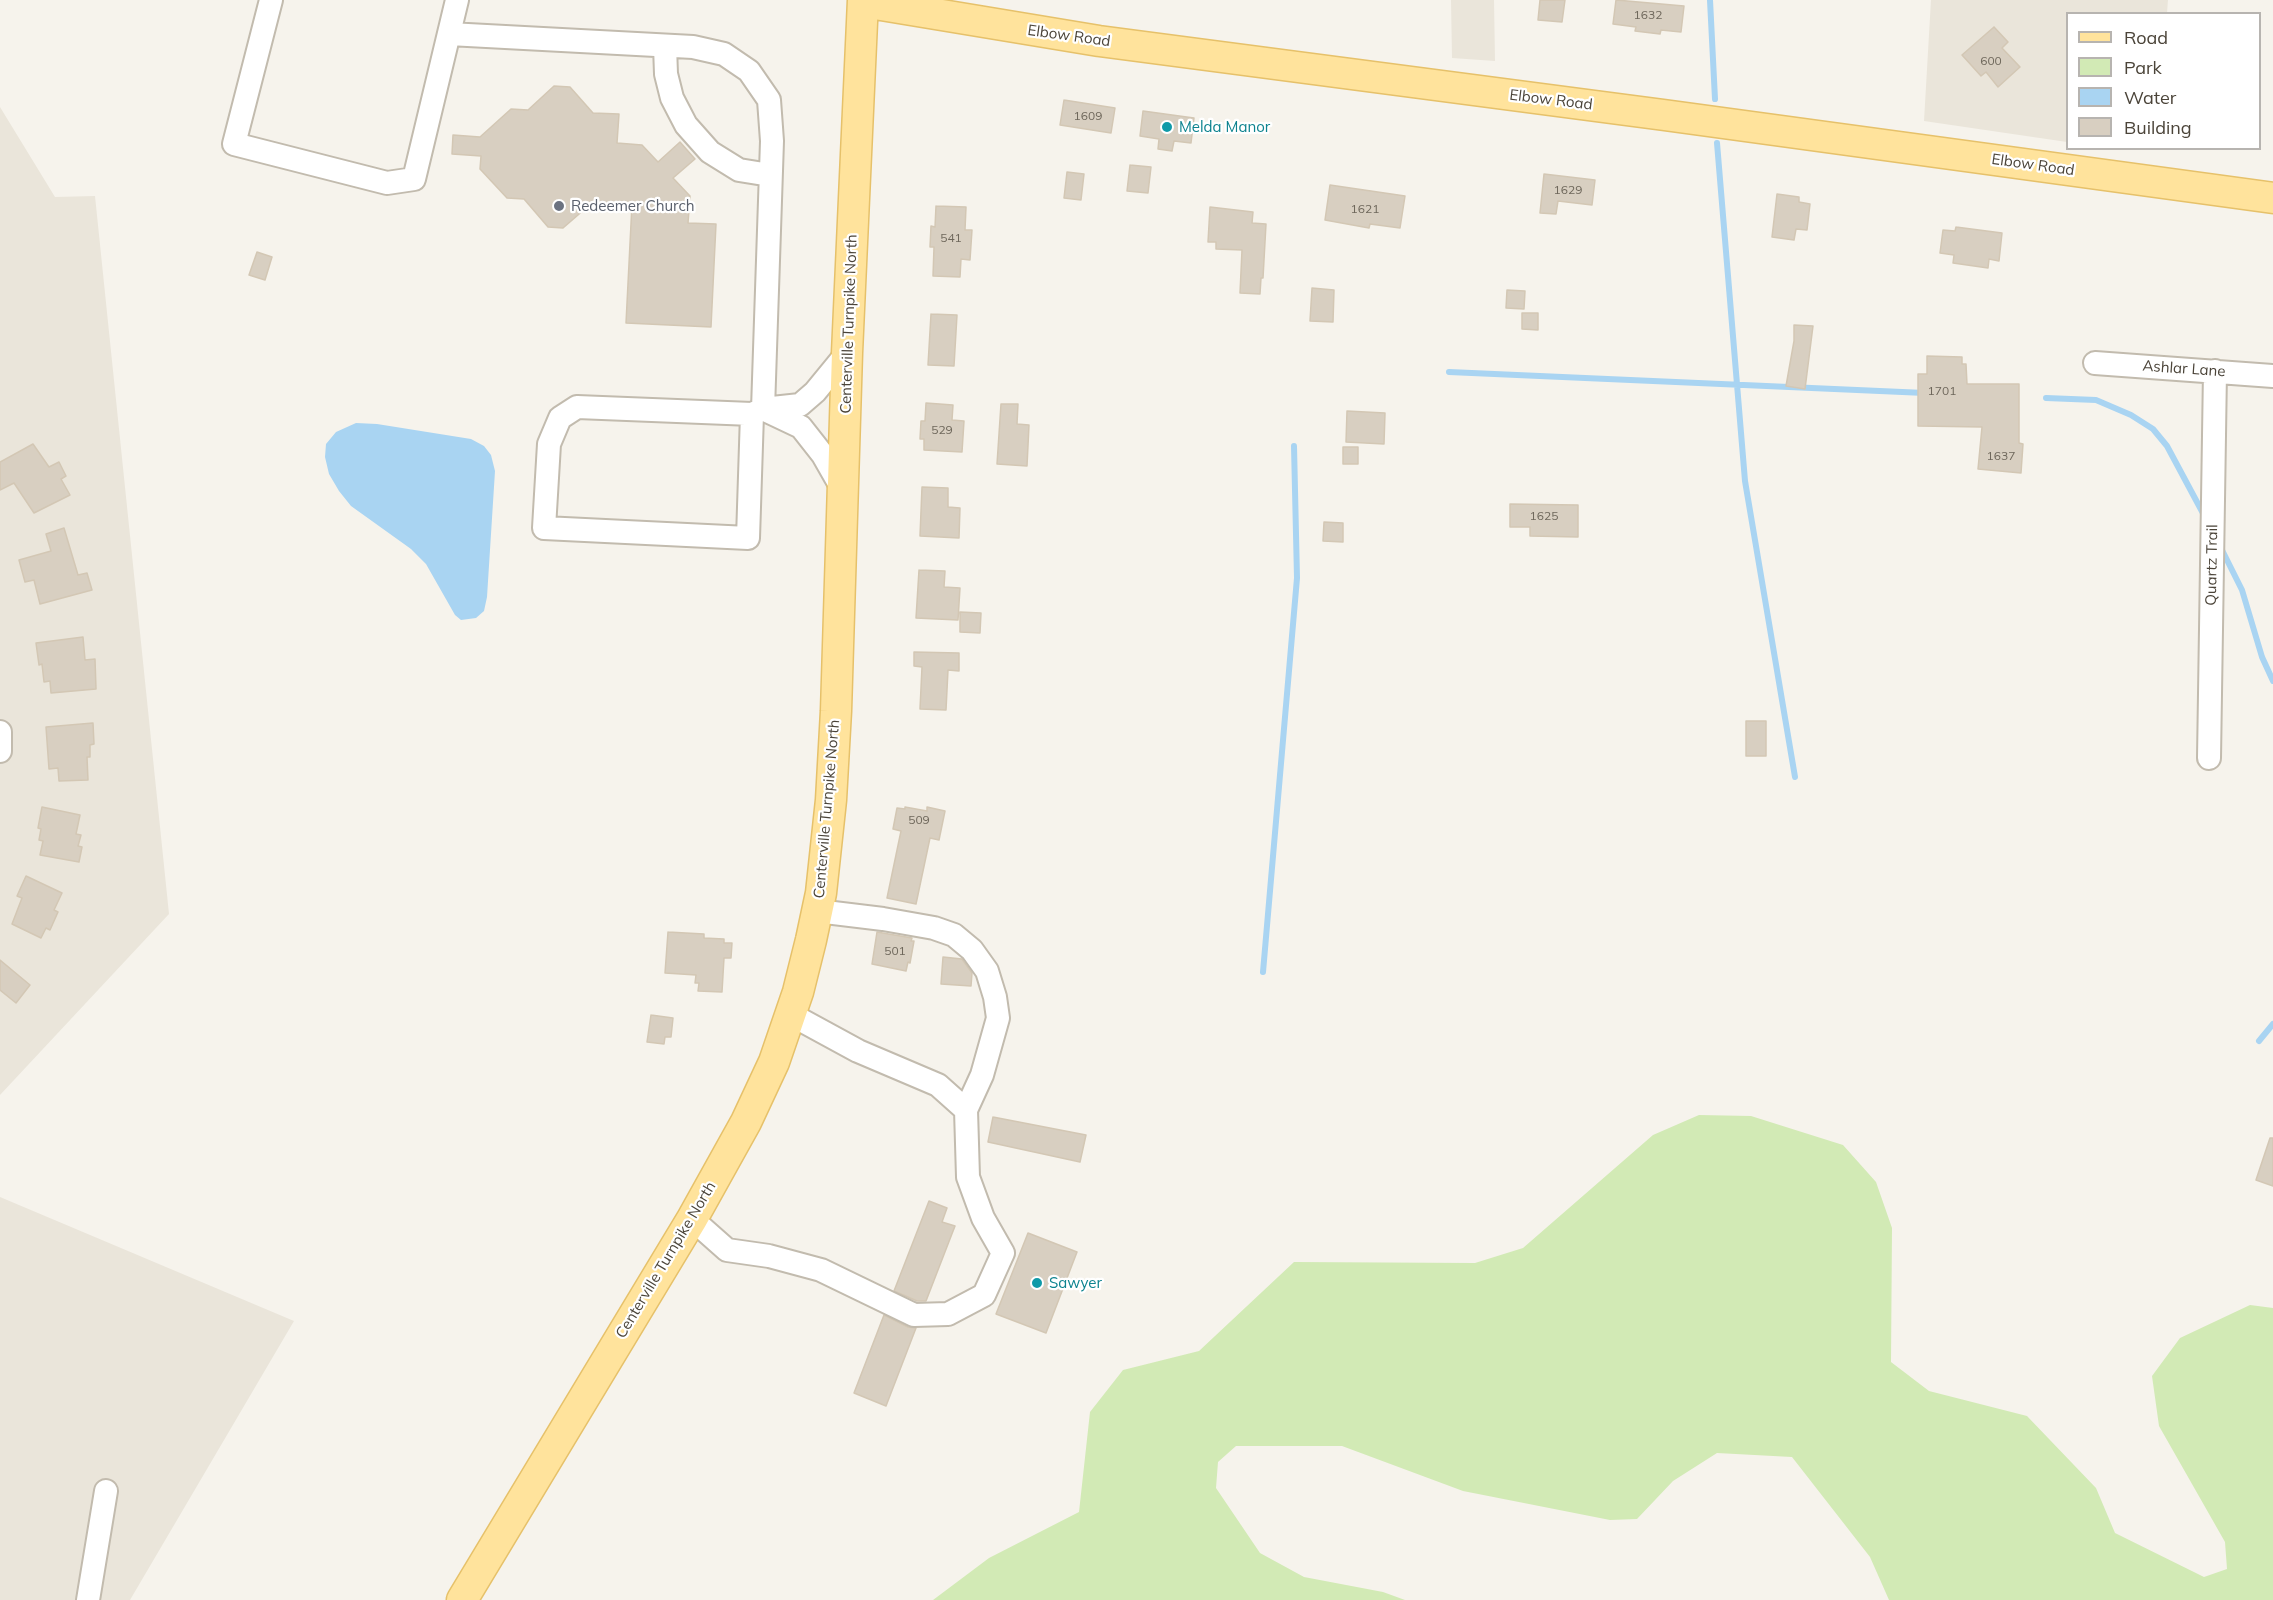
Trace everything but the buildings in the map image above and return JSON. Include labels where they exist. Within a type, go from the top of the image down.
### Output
[{"type":"main road","name":"Elbow Road","points":[[860,1],[1099,41],[2265,195]]},
{"type":"main road","name":"Centerville Turnpike North","points":[[462,1600],[692,1219],[746,1122],[774,1062],[798,993],[821,893],[831,800],[860,1]]},
{"type":"street","points":[[271,0],[234,144],[387,183],[414,179],[457,0]]},
{"type":"street","points":[[449,34],[693,47],[724,54],[749,72],[769,100],[772,141],[758,411],[748,538],[544,528],[549,444],[560,418],[577,407],[758,411],[800,405],[815,392],[847,353]]},
{"type":"street","points":[[665,46],[666,74],[672,98],[686,125],[710,152],[739,170],[770,175]]},
{"type":"street","name":"Ashlar Lane","points":[[2095,363],[2273,376]]},
{"type":"street","name":"Quartz Trail","points":[[2209,758],[2215,371]]},
{"type":"street","points":[[758,411],[801,427],[823,456],[843,490]]},
{"type":"street","points":[[0,732],[0,751]]},
{"type":"street","points":[[692,1219],[727,1250],[769,1256],[821,1270],[914,1315],[948,1314],[984,1295],[1003,1253],[982,1218],[968,1177],[966,1110],[982,1075],[993,1043],[998,1018],[995,997],[987,971],[972,950],[954,935],[934,928],[883,919],[817,911]]},
{"type":"street","points":[[790,1014],[858,1051],[938,1085],[966,1110]]},
{"type":"street","points":[[88,1600],[106,1491]]},
{"type":"shaded area","points":[[1451,0],[1494,0],[1495,61],[1452,58]]},
{"type":"shaded area","points":[[1931,0],[2168,0],[2167,12],[2066,12],[2066,142],[1924,121]]},
{"type":"shaded area","points":[[0,107],[55,197],[95,196],[169,914],[0,1095]]},
{"type":"shaded area","points":[[0,1197],[294,1321],[130,1600],[0,1600]]},
{"type":"green space","points":[[1699,1115],[1751,1116],[1843,1145],[1876,1182],[1892,1228],[1891,1362],[1929,1391],[2027,1416],[2096,1488],[2115,1533],[2204,1577],[2227,1569],[2225,1542],[2159,1426],[2152,1376],[2180,1338],[2250,1305],[2273,1308],[2273,1600],[1889,1600],[1870,1557],[1792,1457],[1717,1453],[1673,1481],[1637,1519],[1610,1520],[1463,1491],[1342,1446],[1236,1446],[1218,1462],[1216,1488],[1260,1553],[1304,1577],[1383,1592],[1405,1600],[933,1600],[989,1558],[1079,1512],[1090,1412],[1123,1370],[1199,1351],[1294,1262],[1475,1263],[1523,1248],[1653,1135]]},
{"type":"water","points":[[356,423],[377,424],[471,439],[484,446],[491,455],[495,471],[487,597],[484,611],[476,618],[461,620],[455,615],[426,564],[411,549],[351,506],[339,491],[329,474],[325,457],[326,444],[336,432]]},
{"type":"waterway","points":[[1710,0],[1715,99]]},
{"type":"waterway","points":[[1717,143],[1745,481],[1795,777]]},
{"type":"waterway","points":[[1449,372],[1925,393]]},
{"type":"waterway","points":[[2046,398],[2096,400],[2131,415],[2153,429],[2167,446],[2205,517]]},
{"type":"waterway","points":[[1263,972],[1297,578],[1294,446]]},
{"type":"waterway","points":[[2221,548],[2242,590],[2262,657],[2273,681]]},
{"type":"waterway","points":[[2259,1041],[2273,1024]]},
{"type":"place","name":"Melda Manor","points":[[1167,127]]},
{"type":"place","name":"Redeemer Church","points":[[559,206]]},
{"type":"place","name":"Sawyer","points":[[1037,1283]]}]
